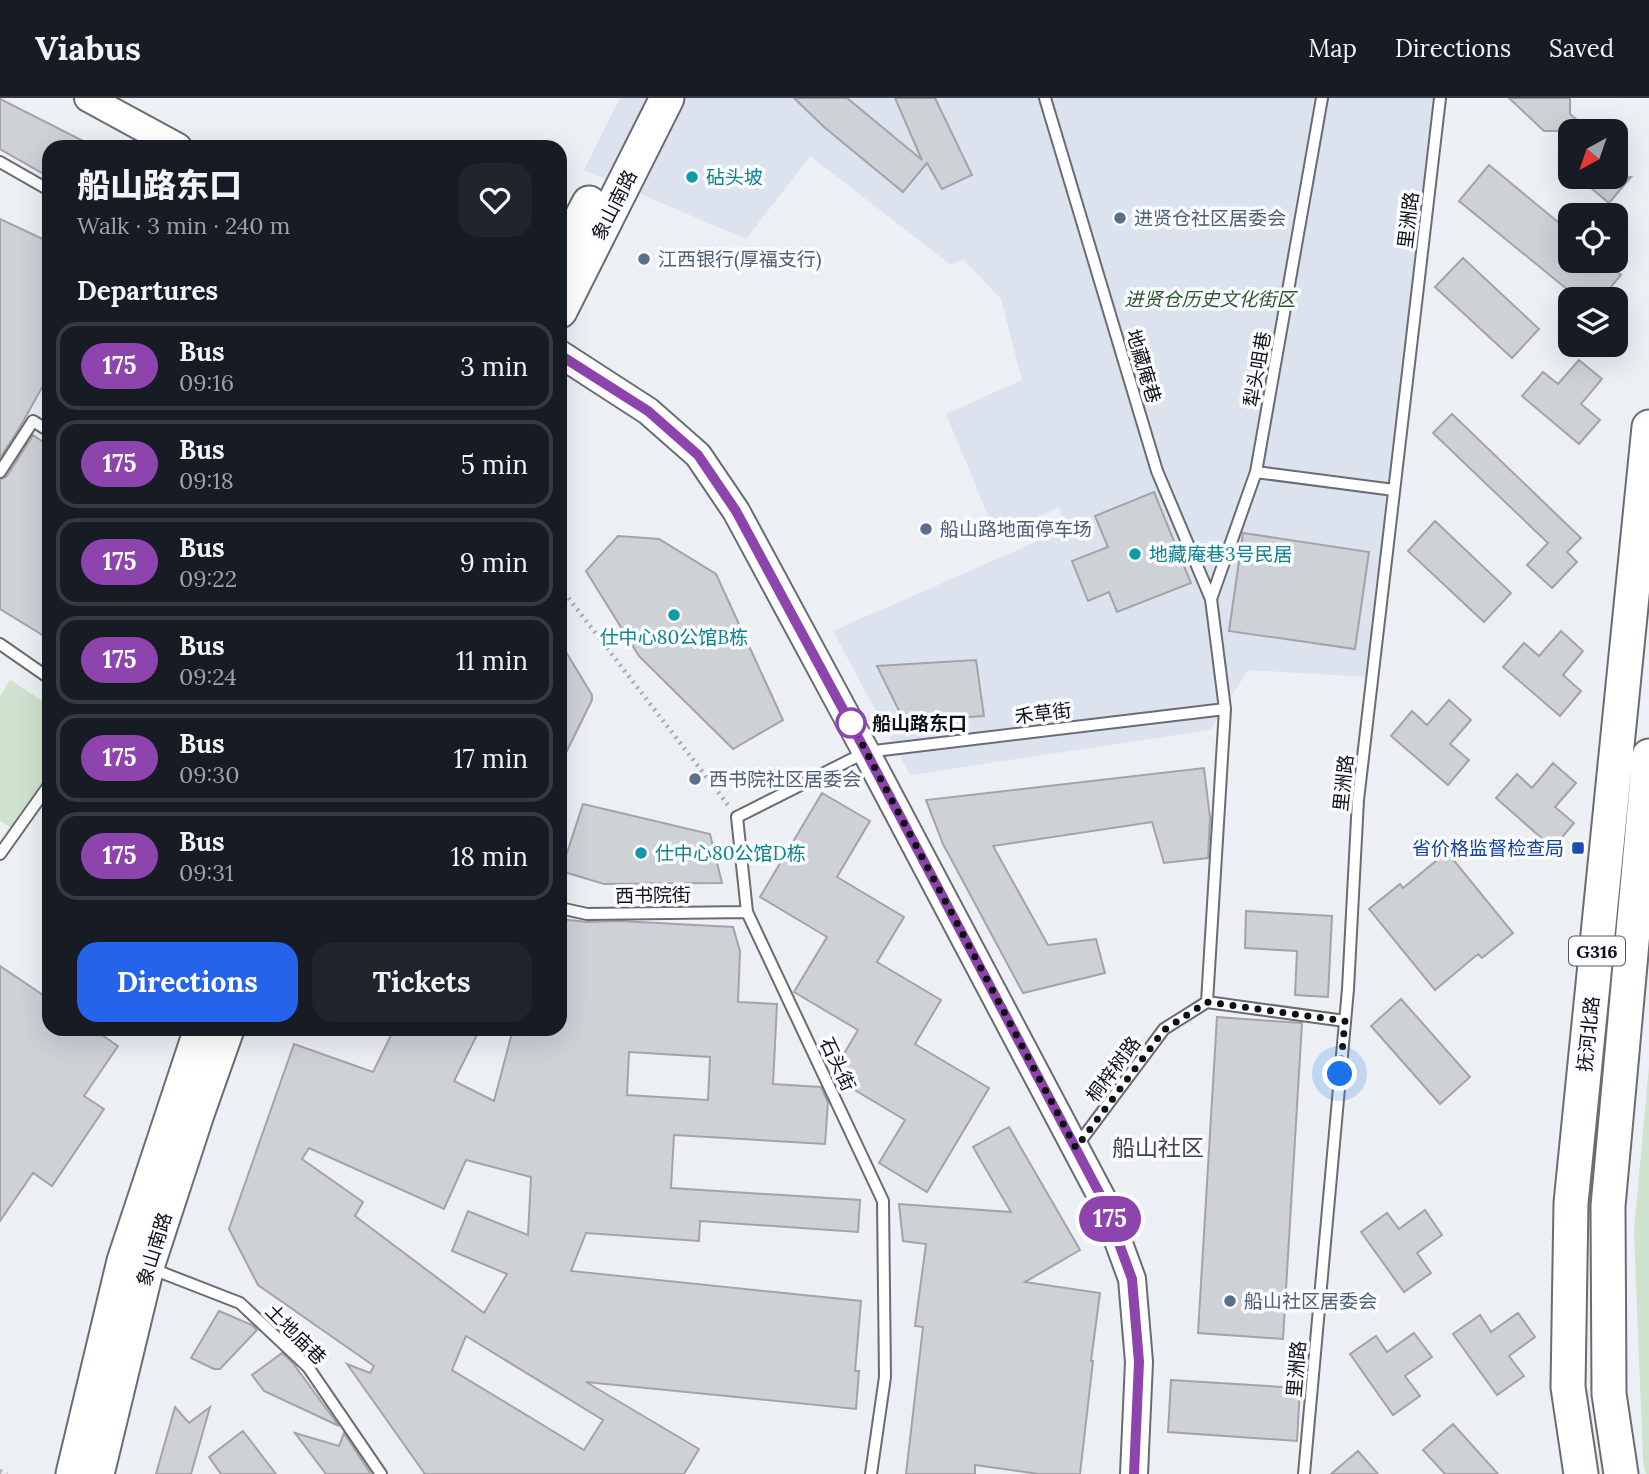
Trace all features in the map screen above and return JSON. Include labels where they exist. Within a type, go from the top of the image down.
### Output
[{"type":"main road","name":"象山南路","points":[[567,245],[642,98]]},
{"type":"main road","name":"象山南路","points":[[567,297],[667,98]]},
{"type":"main road","name":"抚河北路","points":[[1581,1474],[1568,1387],[1571,1203],[1649,428]]},
{"type":"main road","name":"抚河北路","points":[[1621,1474],[1609,1394],[1608,1206],[1649,756]]},
{"type":"main road","name":"象山南路","points":[[73,1474],[124,1261],[199,1036]]},
{"type":"main road","name":"象山南路","points":[[97,1474],[147,1267],[224,1036]]},
{"type":"street","points":[[88,98],[165,140]]},
{"type":"street","points":[[567,359],[648,411],[698,455],[736,511],[1103,1200],[1132,1279],[1139,1362],[1134,1474]]},
{"type":"lane","name":"地藏庵巷","points":[[1045,98],[1157,471],[1211,599]]},
{"type":"lane","name":"犁头咀巷","points":[[1211,599],[1256,472],[1322,98]]},
{"type":"lane","name":"里洲路","points":[[1304,1474],[1345,1021],[1358,800],[1440,98]]},
{"type":"lane","points":[[0,162],[42,186]]},
{"type":"lane","points":[[0,472],[33,421],[42,427]]},
{"type":"lane","points":[[1256,472],[1394,491]]},
{"type":"lane","points":[[1211,599],[1225,709],[1207,1002],[1345,1021]]},
{"type":"lane","points":[[0,645],[42,673]]},
{"type":"lane","name":"禾草街","points":[[866,752],[1225,709]]},
{"type":"lane","points":[[737,817],[866,752]]},
{"type":"lane","points":[[0,854],[42,795]]},
{"type":"lane","name":"石头街","points":[[737,817],[747,912],[883,1201],[885,1377],[871,1474]]},
{"type":"lane","name":"西书院街","points":[[567,910],[587,914],[747,912]]},
{"type":"lane","name":"桐梓树路","points":[[1076,1148],[1164,1030],[1207,1002]]},
{"type":"lane","name":"土地庙巷","points":[[147,1267],[240,1303],[308,1367],[381,1474]]},
{"type":"path","points":[[567,596],[737,817]]},
{"type":"path","points":[[0,1471],[6,1474]]},
{"type":"shaded area","name":"进贤仓历史文化街区","points":[[620,98],[1435,98],[1368,677],[1248,670],[1210,730],[910,775],[833,631],[1065,529],[1059,507],[997,537],[946,414],[1022,380],[1001,299],[963,259],[951,265],[810,156],[746,239],[584,170]]},
{"type":"green space","points":[[10,680],[42,701],[42,788],[15,830],[0,821],[0,696]]},
{"type":"green space","points":[[1649,1066],[1649,1474],[1646,1474],[1643,1460],[1634,1231]]},
{"type":"building","points":[[794,98],[847,98],[922,160],[895,98],[935,98],[972,175],[942,189],[927,163],[903,192],[824,127]]},
{"type":"building","points":[[1509,98],[1570,98],[1570,114],[1576,119],[1558,119],[1558,131],[1544,131]]},
{"type":"building","points":[[0,99],[81,140],[42,140],[42,173],[0,149]]},
{"type":"building","points":[[1489,165],[1558,222],[1558,273],[1621,275],[1611,287],[1564,287],[1459,201]]},
{"type":"building","points":[[1592,189],[1621,189],[1609,203]]},
{"type":"building","points":[[0,219],[42,239],[42,388],[0,458]]},
{"type":"building","points":[[1463,258],[1539,329],[1512,358],[1435,287]]},
{"type":"building","points":[[1579,360],[1602,379],[1581,404],[1600,420],[1579,444],[1522,396],[1543,372],[1558,384]]},
{"type":"building","points":[[1452,414],[1581,538],[1567,552],[1577,562],[1552,588],[1527,565],[1548,543],[1433,433]]},
{"type":"building","points":[[33,435],[42,441],[42,635],[0,609],[0,480],[7,476]]},
{"type":"building","name":"地藏庵巷3号民居","points":[[1154,492],[1191,583],[1117,612],[1109,592],[1088,601],[1072,561],[1108,547],[1095,516]]},
{"type":"building","points":[[1435,521],[1511,593],[1484,622],[1408,551]]},
{"type":"building","points":[[1243,533],[1369,552],[1355,649],[1229,631]]},
{"type":"building","name":"仕中心80公馆B栋","points":[[618,536],[659,539],[716,574],[783,720],[733,749],[639,656],[586,571]]},
{"type":"building","points":[[1561,631],[1583,651],[1563,675],[1581,691],[1560,716],[1503,667],[1524,643],[1539,656]]},
{"type":"building","points":[[567,654],[592,695],[567,751]]},
{"type":"building","points":[[976,660],[984,716],[904,721],[877,666]]},
{"type":"building","points":[[1449,700],[1471,720],[1450,744],[1469,760],[1448,785],[1391,736],[1412,711],[1427,725]]},
{"type":"building","points":[[1553,763],[1576,783],[1555,807],[1574,823],[1553,848],[1496,798],[1517,774],[1532,788]]},
{"type":"building","points":[[1204,768],[1210,818],[1208,858],[1164,863],[1152,822],[993,846],[1048,945],[1096,939],[1105,973],[1023,993],[943,844],[926,800]]},
{"type":"building","points":[[822,793],[870,821],[837,877],[904,917],[877,962],[941,1000],[915,1044],[989,1088],[927,1192],[879,1163],[905,1120],[833,1077],[832,1074],[858,1030],[794,992],[827,937],[760,897]]},
{"type":"building","name":"仕中心80公馆D栋","points":[[583,804],[710,834],[722,883],[604,884],[567,873],[567,853]]},
{"type":"building","points":[[1447,852],[1513,933],[1482,958],[1478,954],[1435,990],[1369,909],[1400,884],[1403,888]]},
{"type":"building","points":[[1246,911],[1332,916],[1328,997],[1295,995],[1297,951],[1245,948]]},
{"type":"building","points":[[567,920],[733,927],[740,951],[738,1002],[777,1004],[773,1084],[821,1087],[828,1102],[825,1144],[674,1135],[671,1188],[860,1200],[858,1232],[700,1221],[699,1241],[586,1233],[571,1271],[861,1301],[855,1371],[859,1371],[856,1409],[586,1382],[699,1449],[684,1474],[425,1474],[347,1364],[370,1373],[374,1366],[258,1285],[229,1229],[294,1044],[373,1072],[391,1036],[476,1036],[454,1081],[494,1101],[511,1036],[567,1036]],"holes":[[[629,1052],[710,1057],[708,1100],[627,1095]],[[309,1148],[444,1209],[466,1160],[531,1177],[528,1235],[468,1211],[452,1251],[507,1274],[484,1313],[355,1216],[363,1202],[302,1159]],[[466,1336],[603,1420],[584,1450],[452,1370]]]},
{"type":"building","points":[[0,966],[42,994],[42,1036],[103,1036],[118,1046],[84,1096],[104,1109],[52,1186],[33,1173],[0,1221]]},
{"type":"building","points":[[1401,999],[1470,1077],[1440,1104],[1371,1026]]},
{"type":"building","points":[[1217,1017],[1302,1023],[1283,1339],[1198,1333]]},
{"type":"building","points":[[1009,1127],[1080,1250],[1025,1282],[1100,1293],[1080,1474],[1039,1474],[975,1465],[975,1474],[906,1474],[923,1327],[915,1326],[926,1244],[903,1241],[899,1204],[1011,1212],[973,1147]]},
{"type":"building","points":[[1425,1210],[1442,1235],[1417,1253],[1431,1273],[1404,1292],[1361,1232],[1387,1213],[1399,1229]]},
{"type":"building","points":[[219,1311],[252,1325],[257,1330],[220,1369],[214,1369],[191,1358]]},
{"type":"building","points":[[1518,1313],[1535,1337],[1509,1356],[1524,1376],[1497,1395],[1453,1334],[1480,1315],[1491,1332]]},
{"type":"building","points":[[1414,1333],[1432,1357],[1405,1376],[1420,1396],[1393,1415],[1350,1354],[1376,1336],[1387,1352]]},
{"type":"building","points":[[282,1353],[292,1362],[339,1426],[264,1391],[252,1375]]},
{"type":"building","points":[[1171,1380],[1300,1388],[1297,1441],[1168,1432]]},
{"type":"building","points":[[175,1407],[189,1423],[210,1407],[191,1474],[156,1474]]},
{"type":"building","points":[[1453,1424],[1498,1474],[1445,1474],[1423,1450]]},
{"type":"building","points":[[243,1431],[276,1474],[221,1474],[209,1457]]},
{"type":"building","points":[[295,1433],[339,1446],[344,1433],[371,1474],[326,1474]]},
{"type":"building","points":[[1358,1451],[1378,1474],[1331,1474]]},
{"type":"bus line","name":"175","points":[[567,359],[648,411],[698,455],[736,511],[1103,1200],[1132,1279],[1139,1362],[1134,1474]]},
{"type":"place","name":"砧头坡","points":[[692,177]]},
{"type":"place","name":"进贤仓社区居委会","points":[[1120,218]]},
{"type":"place","name":"江西银行(厚福支行)","points":[[644,259]]},
{"type":"place","name":"船山路地面停车场","points":[[926,529]]},
{"type":"place","name":"地藏庵巷3号民居","points":[[1135,554]]},
{"type":"place","name":"仕中心80公馆B栋","points":[[674,615]]},
{"type":"place","name":"船山路东口","points":[[851,723]]},
{"type":"place","name":"西书院社区居委会","points":[[695,779]]},
{"type":"place","name":"省价格监督检查局","points":[[1578,848]]},
{"type":"place","name":"仕中心80公馆D栋","points":[[641,853]]},
{"type":"place","name":"船山社区居委会","points":[[1230,1301]]},
{"type":"district","name":"船山社区","points":[[1158,1147]]},
{"type":"route","points":[[851,723],[1076,1148],[1164,1030],[1207,1002],[1345,1021],[1340,1074]]}]
